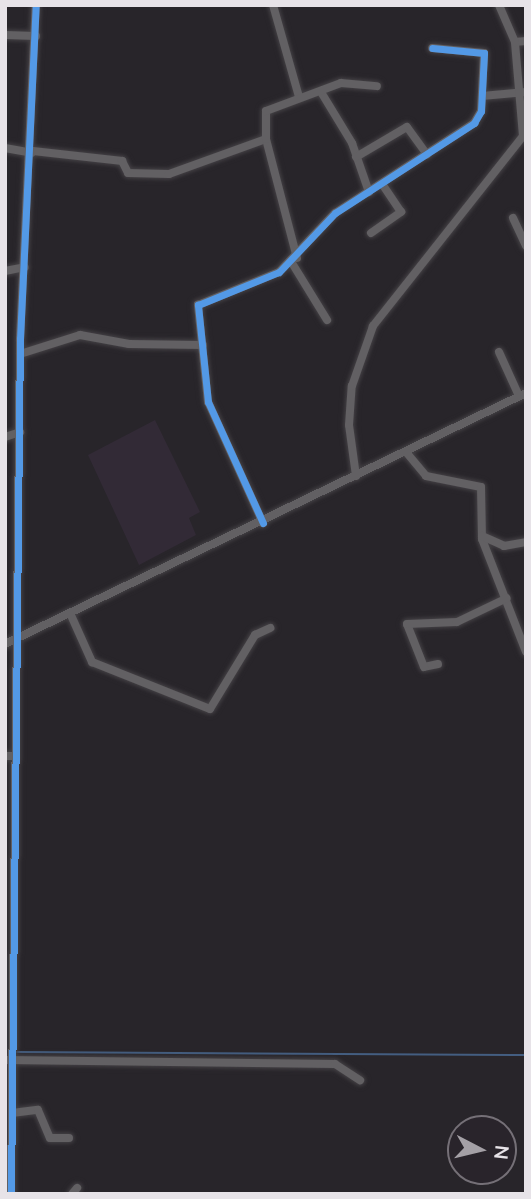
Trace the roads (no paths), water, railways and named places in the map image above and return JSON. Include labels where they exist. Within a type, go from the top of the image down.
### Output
[{"type":"street","points":[[12,1194],[10,927],[16,756],[20,355],[32,152],[36,5]]},
{"type":"street","points":[[273,5],[299,97]]},
{"type":"street","points":[[356,476],[349,425],[365,343],[388,304],[516,152],[524,128],[524,92],[515,42],[499,5]]},
{"type":"street","points":[[5,35],[36,36]]},
{"type":"street","points":[[515,42],[526,41]]},
{"type":"street","points":[[263,523],[208,401],[199,303],[264,280],[294,260],[335,213],[474,123],[482,96],[484,53],[432,48]]},
{"type":"street","points":[[327,320],[294,260],[266,139],[267,110],[347,83],[377,86]]},
{"type":"street","points":[[321,92],[356,157],[369,192]]},
{"type":"street","points":[[482,96],[524,92]]},
{"type":"street","points":[[356,157],[407,127],[427,155]]},
{"type":"street","points":[[5,148],[122,161],[128,173],[169,174],[266,139]]},
{"type":"street","points":[[371,233],[401,212],[382,184]]},
{"type":"street","points":[[513,218],[526,246]]},
{"type":"street","points":[[5,271],[25,267]]},
{"type":"street","points":[[20,355],[80,335],[129,344],[203,345]]},
{"type":"street","points":[[5,644],[263,523],[522,395],[499,352]]},
{"type":"street","points":[[5,437],[20,432]]},
{"type":"street","points":[[406,452],[426,476],[481,487],[482,536],[526,652]]},
{"type":"street","points":[[482,536],[505,546],[526,542]]},
{"type":"street","points":[[438,664],[424,667],[407,625],[457,622],[507,598]]},
{"type":"street","points":[[70,614],[92,662],[210,709],[255,635],[270,628]]},
{"type":"street","points":[[5,756],[16,756]]},
{"type":"street","points":[[10,1056],[335,1064],[360,1080]]},
{"type":"street","points":[[12,1113],[38,1110],[50,1138],[69,1138]]},
{"type":"waterway","points":[[16,1052],[526,1055]]}]
